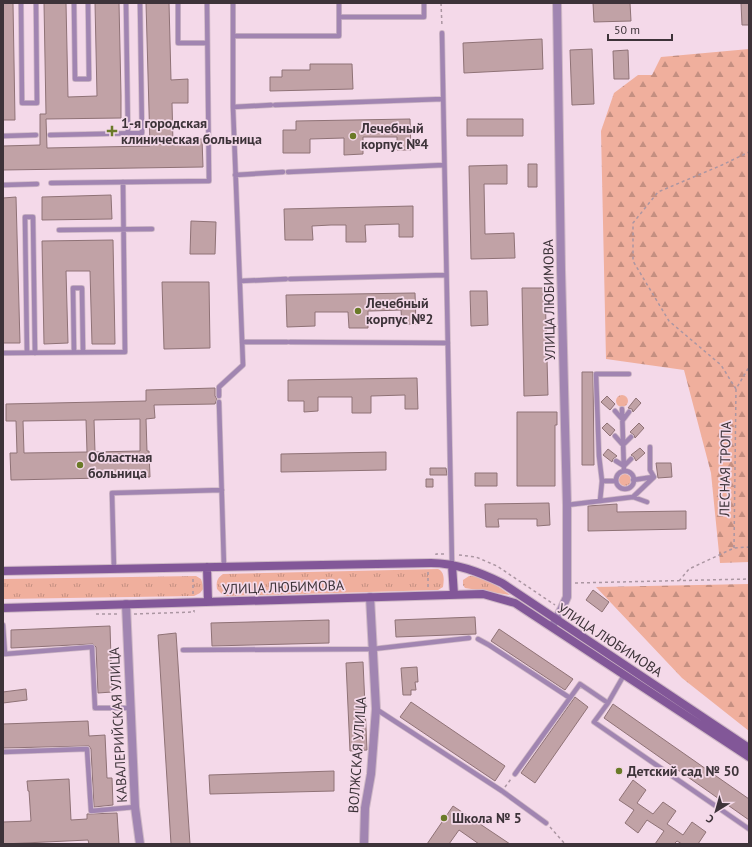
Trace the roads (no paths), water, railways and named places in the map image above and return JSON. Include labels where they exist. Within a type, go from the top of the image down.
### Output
[{"type":"main road","name":"УЛИЦА ЛЮБИМОВА","points":[[3,571],[431,563],[452,565],[484,575],[502,584],[624,675],[749,757]]},
{"type":"main road","points":[[452,565],[454,595]]},
{"type":"main road","name":"УЛИЦА ЛЮБИМОВА","points":[[206,567],[208,602]]},
{"type":"main road","name":"УЛИЦА ЛЮБИМОВА","points":[[3,608],[483,594],[515,603],[554,624],[749,748]]},
{"type":"street","name":"УЛИЦА ЛЮБИМОВА","points":[[554,624],[566,597],[567,583],[567,504],[557,3]]},
{"type":"street","name":"ВОЛЖСКАЯ УЛИЦА","points":[[364,844],[365,808],[371,774],[376,709],[370,597]]},
{"type":"street","name":"КАВАЛЕРИЙСКАЯ УЛИЦА","points":[[126,604],[135,807],[140,844]]},
{"type":"lane","points":[[21,3],[22,103],[37,103],[36,3]]},
{"type":"lane","points":[[74,3],[75,79],[89,79],[88,3]]},
{"type":"lane","points":[[126,3],[128,134]]},
{"type":"lane","points":[[50,135],[142,133],[140,3]]},
{"type":"lane","points":[[178,3],[178,44],[207,43]]},
{"type":"lane","points":[[51,183],[210,181],[207,3]]},
{"type":"lane","points":[[224,567],[219,387],[243,365],[233,107],[233,3]]},
{"type":"lane","points":[[233,36],[339,36],[339,3]]},
{"type":"lane","points":[[339,17],[424,17],[424,3]]},
{"type":"lane","points":[[442,33],[452,565]]},
{"type":"lane","points":[[233,107],[443,99]]},
{"type":"lane","points":[[3,136],[36,135]]},
{"type":"lane","points":[[235,175],[444,165]]},
{"type":"lane","points":[[3,353],[126,352],[123,182]]},
{"type":"lane","points":[[3,185],[37,184]]},
{"type":"lane","points":[[27,353],[24,217],[33,217],[35,353]]},
{"type":"lane","points":[[59,230],[152,229]]},
{"type":"lane","points":[[240,281],[446,275]]},
{"type":"lane","points":[[74,352],[73,288],[82,288],[83,352]]},
{"type":"lane","points":[[242,342],[448,344]]},
{"type":"lane","points":[[600,501],[602,481],[599,456],[596,374],[629,374]]},
{"type":"lane","points":[[622,409],[624,469]]},
{"type":"lane","points":[[614,410],[623,420]]},
{"type":"lane","points":[[623,420],[629,412]]},
{"type":"lane","points":[[615,436],[623,445]]},
{"type":"lane","points":[[623,445],[631,437]]},
{"type":"lane","points":[[650,446],[650,470],[654,477]]},
{"type":"lane","points":[[616,461],[624,469],[630,472],[633,480],[630,487],[624,488],[619,486],[616,478],[619,473],[624,469],[631,460]]},
{"type":"lane","points":[[633,480],[654,477]]},
{"type":"lane","points":[[633,497],[654,477]]},
{"type":"lane","points":[[602,481],[616,481]]},
{"type":"lane","points":[[622,498],[624,488]]},
{"type":"lane","points":[[114,569],[112,493],[222,490]]},
{"type":"lane","points":[[567,504],[633,497],[647,502]]},
{"type":"lane","points":[[3,625],[4,654],[92,647],[95,708],[131,708]]},
{"type":"lane","points":[[183,650],[373,649],[469,638]]},
{"type":"lane","points":[[478,639],[570,698]]},
{"type":"lane","points":[[624,675],[608,703],[594,722],[749,829]]},
{"type":"lane","points":[[515,774],[580,684],[608,703]]},
{"type":"lane","points":[[376,709],[502,791],[546,823]]},
{"type":"lane","points":[[3,752],[87,748],[91,811],[135,807]]},
{"type":"place","name":"1-я городская клиническая больница","points":[[112,131]]},
{"type":"place","name":"Лечебный корпус №4","points":[[353,136]]},
{"type":"place","name":"Лечебный корпус №2","points":[[358,311]]},
{"type":"place","name":"Областная больница","points":[[80,465]]},
{"type":"place","name":"Детский сад № 50","points":[[619,771]]},
{"type":"place","name":"Школа № 5","points":[[444,818]]}]
